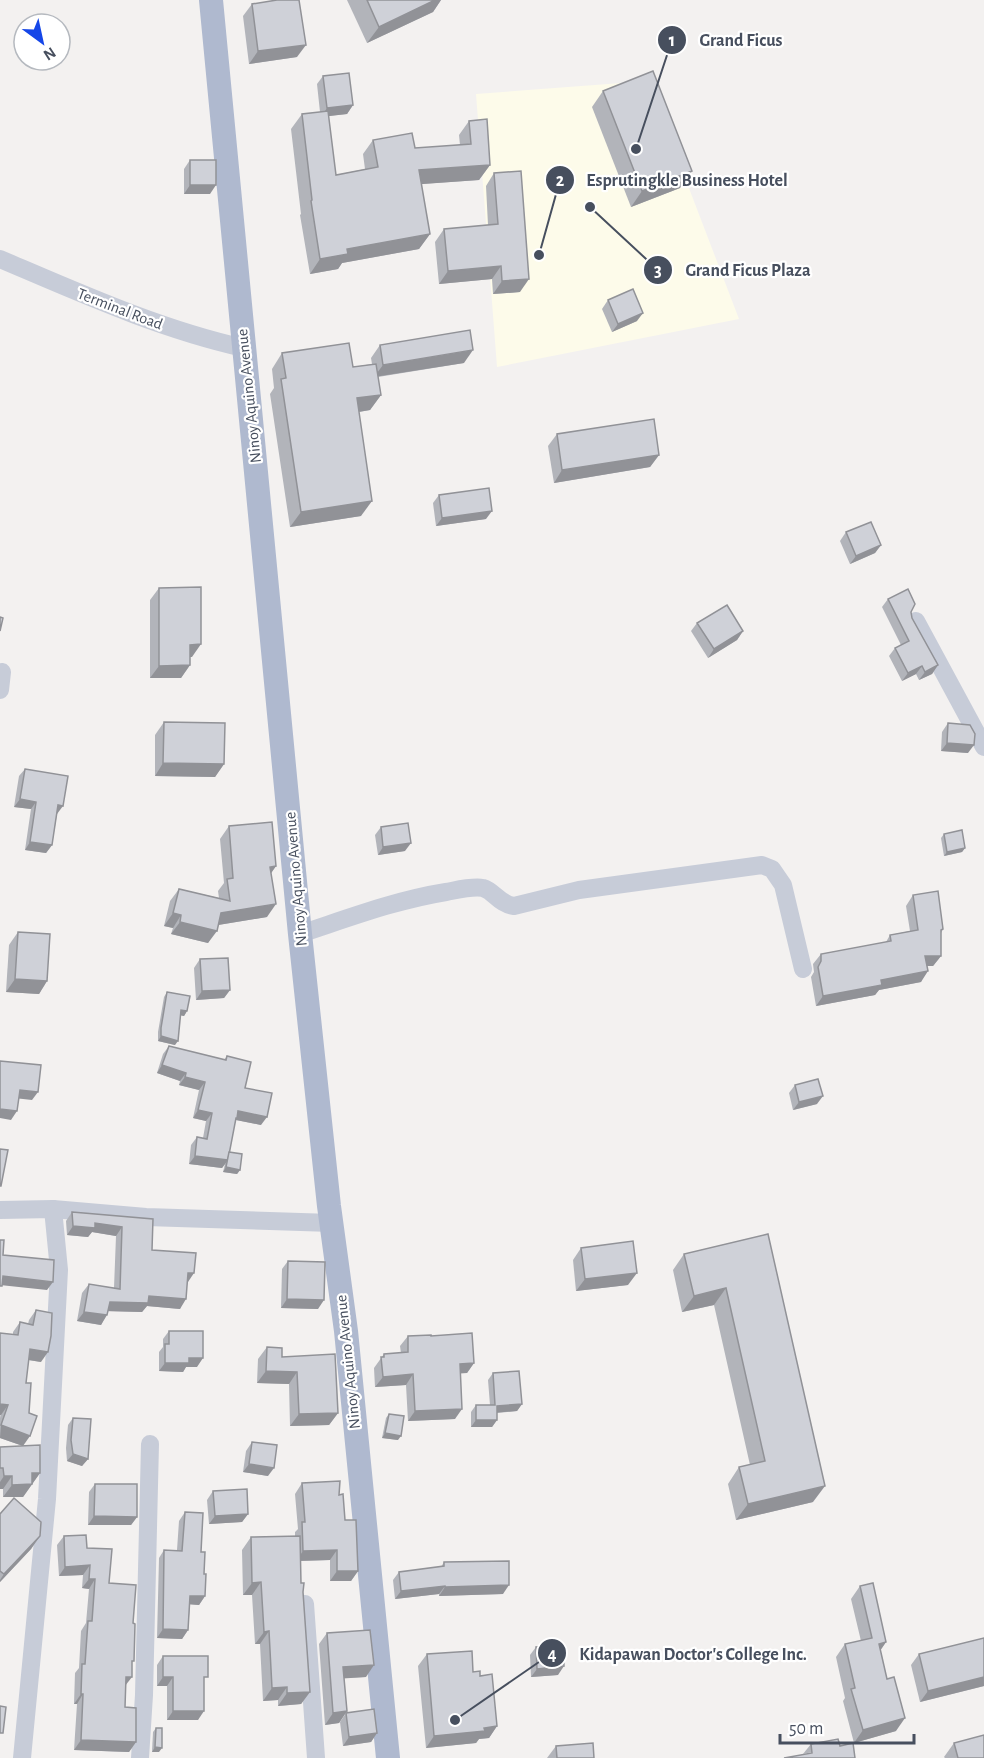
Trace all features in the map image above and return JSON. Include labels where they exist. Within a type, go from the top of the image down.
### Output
[{"type":"main road","name":"Ninoy Aquino Avenue","points":[[211,0],[300,934],[346,1331],[388,1758]]},
{"type":"street","name":"Terminal Road","points":[[0,259],[104,304],[163,326],[244,348]]},
{"type":"street","points":[[916,621],[978,722],[984,747]]},
{"type":"street","points":[[300,934],[419,896],[457,890],[482,888],[491,892],[506,905],[514,906],[579,890],[762,865],[772,869],[783,885],[803,969]]},
{"type":"street","points":[[22,1758],[48,1490],[59,1269],[53,1209]]},
{"type":"street","points":[[0,1210],[53,1209],[146,1217],[332,1223]]},
{"type":"street","points":[[140,1758],[144,1695],[150,1444]]},
{"type":"street","points":[[305,1604],[316,1758]]},
{"type":"shaded area","points":[[648,81],[739,319],[497,367],[476,94]]},
{"type":"building","points":[[277,0],[299,0],[306,45],[258,51],[252,4]]},
{"type":"building","points":[[367,0],[435,0],[379,27]]},
{"type":"building","points":[[653,71],[692,171],[642,191],[603,91]]},
{"type":"building","points":[[349,73],[353,105],[327,108],[323,76]]},
{"type":"building","points":[[328,111],[336,175],[378,167],[373,140],[412,133],[415,148],[471,144],[469,121],[487,119],[490,165],[419,170],[430,234],[347,249],[348,254],[320,259],[302,114]]},
{"type":"building","points":[[190,160],[216,160],[216,185],[190,185]]},
{"type":"building","points":[[521,171],[529,279],[502,281],[501,266],[448,271],[444,229],[498,224],[494,173]]},
{"type":"building","points":[[633,289],[643,313],[618,324],[608,300]]},
{"type":"building","points":[[470,330],[473,350],[383,365],[380,345]]},
{"type":"building","points":[[349,343],[353,367],[376,364],[381,395],[357,398],[372,501],[301,512],[281,379],[286,378],[282,353]]},
{"type":"building","points":[[654,419],[659,455],[562,470],[557,434]]},
{"type":"building","points":[[489,488],[492,511],[442,518],[439,495]]},
{"type":"building","points":[[871,522],[881,545],[856,556],[846,532]]},
{"type":"building","points":[[201,587],[201,644],[190,645],[190,665],[159,666],[159,588]]},
{"type":"building","points":[[908,589],[915,604],[911,612],[912,618],[938,665],[925,672],[922,666],[908,673],[895,648],[909,641],[888,599]]},
{"type":"building","points":[[727,605],[743,631],[714,649],[697,623]]},
{"type":"building","points":[[164,722],[225,723],[224,764],[163,763]]},
{"type":"building","points":[[948,723],[970,725],[975,734],[974,745],[947,743]]},
{"type":"building","points":[[25,769],[68,776],[63,806],[58,805],[52,845],[30,842],[36,802],[20,799]]},
{"type":"building","points":[[272,822],[276,866],[270,867],[276,904],[221,913],[217,931],[180,922],[181,915],[173,913],[179,889],[230,901],[227,879],[233,878],[229,826]]},
{"type":"building","points":[[408,823],[411,843],[383,847],[381,827]]},
{"type":"building","points":[[962,830],[965,848],[947,852],[944,834]]},
{"type":"building","points":[[938,891],[943,929],[941,930],[941,956],[925,956],[928,971],[881,980],[882,985],[823,996],[818,967],[821,954],[891,941],[890,935],[918,930],[913,895]]},
{"type":"building","points":[[18,932],[50,934],[47,981],[15,979]]},
{"type":"building","points":[[228,958],[230,990],[202,991],[200,959]]},
{"type":"building","points":[[167,992],[190,996],[187,1011],[181,1010],[178,1041],[161,1036]]},
{"type":"building","points":[[169,1046],[226,1060],[227,1056],[251,1062],[245,1088],[272,1093],[267,1117],[238,1111],[228,1160],[195,1156],[197,1137],[207,1139],[212,1113],[198,1110],[205,1082],[185,1077],[186,1073],[162,1065]]},
{"type":"building","points":[[0,1061],[41,1065],[38,1092],[20,1090],[17,1111],[0,1109]]},
{"type":"building","points":[[818,1079],[823,1096],[799,1102],[795,1085]]},
{"type":"building","points":[[0,1149],[8,1150],[1,1186],[0,1186]]},
{"type":"building","points":[[229,1152],[242,1154],[240,1170],[226,1167]]},
{"type":"building","points":[[72,1212],[153,1219],[152,1250],[196,1253],[194,1273],[188,1273],[186,1299],[149,1296],[148,1303],[110,1302],[107,1315],[84,1312],[89,1284],[120,1289],[122,1227],[95,1223],[95,1228],[73,1226]]},
{"type":"building","points":[[768,1234],[825,1486],[748,1504],[739,1467],[765,1461],[726,1288],[694,1296],[684,1254]]},
{"type":"building","points":[[0,1240],[4,1240],[3,1255],[54,1260],[53,1282],[3,1276],[2,1286],[0,1286]]},
{"type":"building","points":[[633,1241],[637,1273],[585,1279],[581,1248]]},
{"type":"building","points":[[288,1261],[325,1262],[324,1300],[287,1299]]},
{"type":"building","points":[[36,1310],[52,1313],[51,1336],[48,1352],[30,1349],[26,1383],[31,1383],[29,1413],[37,1416],[30,1436],[1,1425],[8,1405],[0,1404],[0,1333],[18,1335],[20,1322],[33,1325]]},
{"type":"building","points":[[169,1331],[203,1331],[203,1358],[189,1358],[189,1363],[165,1363],[165,1344],[169,1344]]},
{"type":"building","points":[[472,1333],[474,1363],[460,1364],[462,1409],[415,1411],[413,1374],[383,1377],[381,1357],[384,1357],[384,1354],[408,1352],[408,1336]]},
{"type":"building","points":[[267,1347],[282,1348],[282,1357],[335,1354],[338,1413],[299,1414],[297,1372],[266,1371]]},
{"type":"building","points":[[519,1371],[522,1404],[497,1406],[497,1420],[476,1420],[476,1405],[495,1405],[493,1373]]},
{"type":"building","points":[[389,1414],[404,1416],[401,1436],[385,1433]]},
{"type":"building","points":[[73,1418],[91,1419],[88,1459],[73,1454],[71,1440]]},
{"type":"building","points":[[252,1442],[277,1445],[274,1468],[249,1464]]},
{"type":"building","points":[[40,1445],[40,1473],[32,1473],[32,1484],[12,1485],[12,1476],[4,1476],[3,1468],[0,1468],[0,1447]]},
{"type":"building","points":[[340,1481],[339,1495],[343,1494],[345,1520],[356,1520],[358,1571],[337,1571],[337,1550],[303,1551],[302,1522],[305,1522],[302,1483]]},
{"type":"building","points":[[95,1484],[137,1484],[137,1517],[94,1516]]},
{"type":"building","points":[[247,1489],[248,1514],[215,1516],[213,1491]]},
{"type":"building","points":[[14,1498],[41,1522],[40,1536],[4,1574],[0,1571],[0,1514]]},
{"type":"building","points":[[185,1512],[203,1513],[201,1552],[205,1552],[205,1596],[190,1596],[188,1630],[163,1629],[164,1550],[182,1551]]},
{"type":"building","points":[[86,1535],[87,1548],[112,1549],[109,1583],[136,1585],[133,1623],[135,1624],[134,1661],[132,1661],[132,1677],[126,1677],[125,1707],[136,1708],[136,1742],[81,1740],[82,1664],[85,1664],[88,1621],[92,1621],[95,1579],[89,1579],[90,1565],[65,1567],[64,1536]]},
{"type":"building","points":[[300,1536],[301,1583],[304,1583],[310,1692],[287,1693],[287,1687],[272,1688],[269,1631],[264,1632],[261,1582],[252,1583],[251,1537]]},
{"type":"building","points":[[509,1561],[509,1585],[445,1586],[401,1591],[399,1572],[444,1566],[444,1562]]},
{"type":"building","points":[[873,1583],[886,1642],[879,1644],[887,1679],[894,1677],[905,1718],[863,1730],[851,1689],[855,1688],[845,1644],[872,1638],[860,1586]]},
{"type":"building","points":[[370,1630],[374,1665],[343,1667],[347,1711],[333,1713],[327,1633]]},
{"type":"building","points":[[984,1638],[984,1677],[928,1691],[919,1654]]},
{"type":"building","points":[[563,1645],[564,1666],[537,1669],[536,1647]]},
{"type":"building","points":[[472,1651],[473,1672],[480,1671],[480,1676],[492,1674],[497,1726],[484,1728],[485,1731],[434,1736],[427,1654]]},
{"type":"building","points":[[163,1656],[208,1656],[208,1677],[204,1677],[204,1711],[173,1711],[173,1677],[163,1677]]},
{"type":"building","points":[[0,1706],[6,1707],[3,1733],[0,1733]]},
{"type":"building","points":[[374,1709],[377,1733],[349,1737],[346,1713]]},
{"type":"building","points":[[156,1728],[162,1728],[162,1748],[155,1747]]},
{"type":"building","points":[[984,1735],[984,1758],[958,1758],[954,1743]]},
{"type":"building","points":[[838,1739],[840,1746],[853,1743],[855,1758],[784,1758],[812,1753],[811,1744]]},
{"type":"building","points":[[593,1743],[594,1758],[557,1758],[556,1746]]},
{"type":"place","name":"Grand Ficus","points":[[636,149]]},
{"type":"place","name":"Grand Ficus Plaza","points":[[590,207]]},
{"type":"place","name":"Esprutingkle Business Hotel","points":[[539,255]]},
{"type":"place","name":"Kidapawan Doctor's College Inc.","points":[[455,1720]]}]
